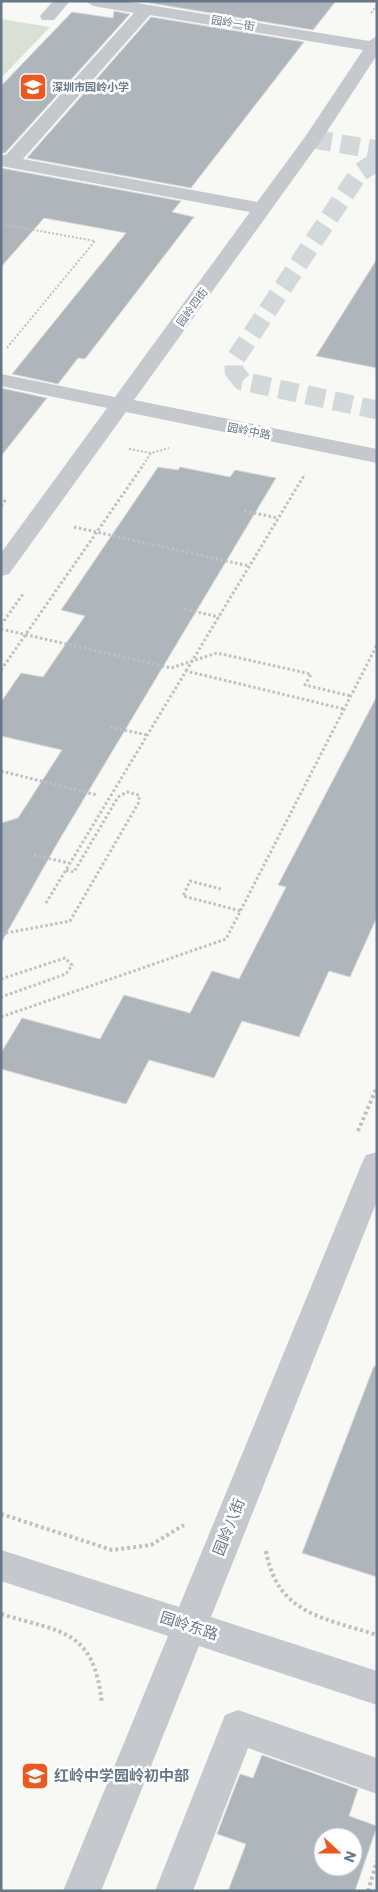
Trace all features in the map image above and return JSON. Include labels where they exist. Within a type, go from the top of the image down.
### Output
[{"type":"street","points":[[48,16],[62,1]]},
{"type":"street","name":"园岭一街","points":[[92,1],[375,45]]},
{"type":"street","points":[[6,161],[146,10]]},
{"type":"street","name":"园岭四街","points":[[1,570],[313,139],[375,45]]},
{"type":"street","points":[[6,161],[262,209]]},
{"type":"street","name":"园岭中路","points":[[1,380],[377,456]]},
{"type":"street","name":"园岭八街","points":[[82,1891],[377,1163]]},
{"type":"street","name":"园岭东路","points":[[1,1565],[377,1688]]},
{"type":"street","points":[[174,1891],[238,1727],[377,1776]]},
{"type":"path","points":[[1,224],[95,241],[1,355]]},
{"type":"path","points":[[1,670],[151,453],[126,448]]},
{"type":"path","points":[[46,903],[305,474]]},
{"type":"path","points":[[244,511],[278,518]]},
{"type":"path","points":[[71,527],[249,566]]},
{"type":"path","points":[[184,609],[219,617]]},
{"type":"path","points":[[1,629],[171,668],[217,653],[311,674],[305,685],[352,696]]},
{"type":"path","points":[[1,1017],[226,939],[377,645]]},
{"type":"path","points":[[186,671],[344,709]]},
{"type":"path","points":[[110,726],[147,735]]},
{"type":"path","points":[[1,772],[96,795]]},
{"type":"path","points":[[1,934],[70,921],[139,802],[139,796],[136,793],[127,792],[118,797],[74,872],[65,870]]},
{"type":"path","points":[[34,854],[69,864]]},
{"type":"path","points":[[221,889],[190,881],[183,896],[242,911]]},
{"type":"path","points":[[1,979],[65,958],[69,960],[72,966],[66,974],[1,997]]},
{"type":"path","points":[[1,1514],[112,1550],[151,1545],[189,1523]]},
{"type":"path","points":[[265,1542],[267,1565],[282,1594],[302,1610],[377,1635]]},
{"type":"path","points":[[1,1614],[70,1637],[86,1648],[99,1677],[102,1704]]},
{"type":"path","points":[[368,1891],[377,1861]]},
{"type":"shaded area","points":[[1,19],[50,27],[1,78]]},
{"type":"building","points":[[138,1],[336,1],[313,30]]},
{"type":"building","name":"深圳市园岭小学","points":[[114,11],[130,14],[5,153],[1,153],[1,86],[72,12],[113,18]]},
{"type":"building","points":[[151,17],[304,42],[191,188],[27,158]]},
{"type":"building","points":[[1,168],[181,201],[172,212],[194,217],[85,359],[78,358],[58,384],[12,374],[126,233],[44,218],[1,267]]},
{"type":"building","points":[[377,259],[377,368],[316,356]]},
{"type":"building","points":[[1,388],[47,398],[1,456]]},
{"type":"building","points":[[158,467],[178,470],[180,467],[230,477],[235,470],[276,478],[58,842],[1,943],[1,823],[18,818],[62,750],[1,736],[1,702],[21,673],[43,677],[85,616],[61,610]]},
{"type":"building","points":[[377,696],[377,917],[350,977],[329,971],[299,1037],[242,1021],[214,1078],[149,1060],[126,1104],[1,1069],[1,1053],[22,1018],[100,1039],[124,995],[190,1013],[212,971],[239,979],[286,887],[278,885]]},
{"type":"building","points":[[374,1366],[377,1367],[377,1577],[302,1553]]},
{"type":"building","points":[[262,1755],[358,1789],[349,1816],[377,1826],[363,1867],[363,1827],[313,1827],[313,1877],[360,1877],[355,1891],[228,1891],[246,1844],[217,1834],[240,1774],[253,1778]]},
{"type":"tunnel","points":[[313,139],[377,150]]},
{"type":"tunnel","points":[[377,161],[359,173],[234,361],[234,371],[242,381],[377,410]]},
{"type":"place","name":"深圳市园岭小学","points":[[33,87]]},
{"type":"place","name":"红岭中学园岭初中部","points":[[35,1776]]}]
